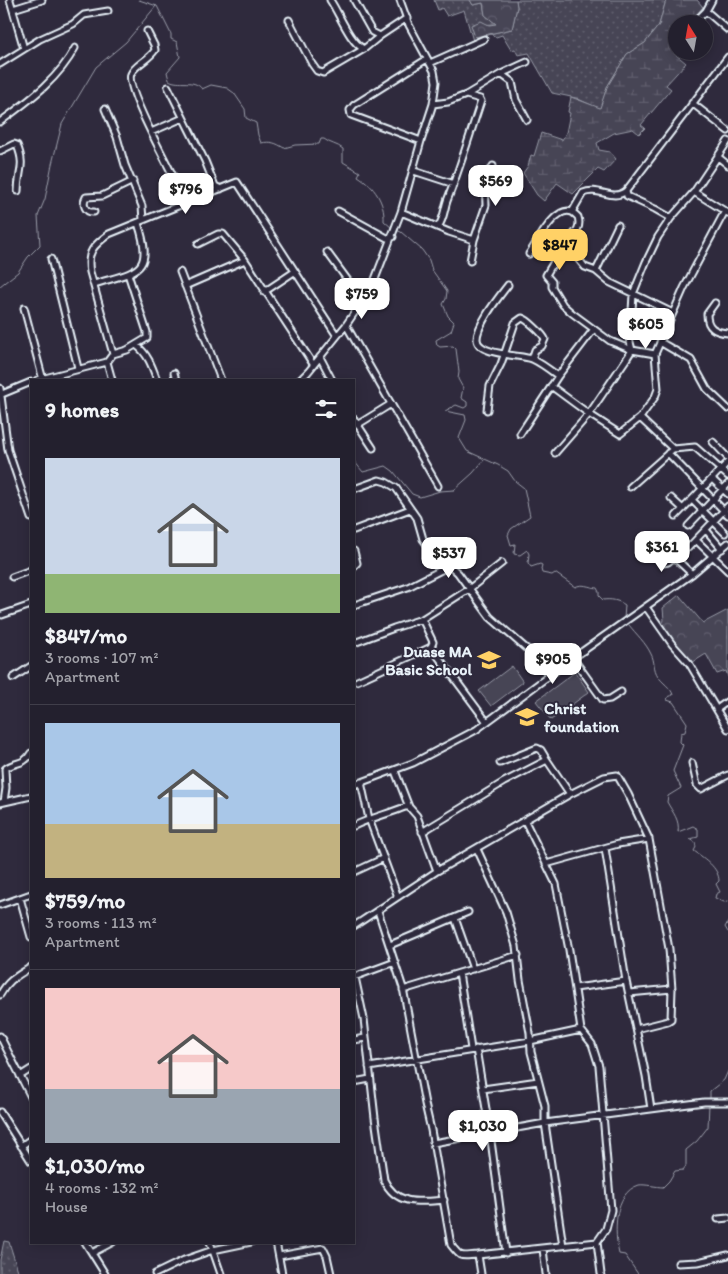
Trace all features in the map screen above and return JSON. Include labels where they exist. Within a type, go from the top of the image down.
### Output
[{"type":"street","points":[[10,0],[24,48]]},
{"type":"street","points":[[13,9],[42,0]]},
{"type":"street","points":[[330,0],[354,41],[359,47],[364,49]]},
{"type":"street","points":[[354,0],[372,32],[380,36]]},
{"type":"street","points":[[301,379],[346,325],[372,287],[397,225],[433,104],[436,77],[409,25],[400,0]]},
{"type":"street","points":[[702,15],[712,0]]},
{"type":"street","points":[[0,64],[40,39],[73,24],[84,15],[108,11]]},
{"type":"street","points":[[706,11],[728,30]]},
{"type":"street","points":[[289,20],[317,71],[324,73],[364,49],[407,18]]},
{"type":"street","points":[[147,31],[155,50],[130,74],[130,78],[134,94],[184,205]]},
{"type":"street","points":[[421,141],[351,114],[350,110],[354,105],[429,61],[484,39]]},
{"type":"street","points":[[0,122],[26,104],[43,88],[61,69],[74,48]]},
{"type":"street","points":[[625,194],[728,57]]},
{"type":"street","points":[[433,104],[448,102],[466,95],[501,74],[527,62]]},
{"type":"street","points":[[501,74],[512,82],[516,100],[527,120]]},
{"type":"street","points":[[168,88],[205,160],[215,186],[214,192]]},
{"type":"street","points":[[438,227],[443,219],[481,101],[466,95]]},
{"type":"street","points":[[692,103],[728,131]]},
{"type":"street","points":[[94,284],[128,274],[141,266],[145,258],[140,222],[142,206],[125,165],[118,137],[105,110]]},
{"type":"street","points":[[151,132],[183,118]]},
{"type":"street","points":[[556,453],[589,414],[632,350],[626,326],[632,310],[633,294],[646,262],[658,237],[671,218],[694,192],[728,141]]},
{"type":"street","points":[[0,151],[14,144],[17,145],[23,164],[18,182],[18,191]]},
{"type":"street","points":[[718,157],[728,165]]},
{"type":"street","points":[[470,261],[474,240],[486,205],[485,181],[493,166]]},
{"type":"street","points":[[414,171],[454,184]]},
{"type":"street","points":[[94,212],[86,210],[84,204],[86,197],[102,196],[133,181]]},
{"type":"street","points":[[113,354],[88,261],[90,253],[100,241],[110,234],[184,205],[233,183],[238,183],[337,336]]},
{"type":"street","points":[[215,186],[221,189]]},
{"type":"street","points":[[572,212],[583,193],[586,191],[600,191],[610,195],[625,194],[671,218]]},
{"type":"street","points":[[551,386],[620,434],[640,418],[658,389],[654,354],[684,288],[726,212],[694,192]]},
{"type":"street","points":[[338,211],[387,238],[392,236]]},
{"type":"street","points":[[401,212],[474,240]]},
{"type":"street","points":[[529,254],[550,222],[557,215],[563,212],[572,212],[578,217],[580,227],[565,243],[546,275],[552,282],[552,287],[563,305],[610,341],[632,350],[654,354]]},
{"type":"street","points":[[596,270],[618,225]]},
{"type":"street","points":[[198,244],[218,234],[223,234],[245,260],[264,292],[313,364]]},
{"type":"street","points":[[565,243],[585,267],[596,270],[609,282],[673,313]]},
{"type":"street","points":[[327,252],[363,301]]},
{"type":"street","points":[[52,259],[78,368]]},
{"type":"street","points":[[185,286],[245,260]]},
{"type":"street","points":[[180,272],[221,379]]},
{"type":"street","points":[[264,292],[294,272]]},
{"type":"street","points":[[24,308],[41,379],[107,362],[113,354],[136,344],[148,335],[128,274]]},
{"type":"street","points":[[508,285],[481,325],[477,338],[480,346],[504,355],[532,360],[558,376]]},
{"type":"street","points":[[715,303],[707,314],[708,324],[715,331],[728,333]]},
{"type":"street","points":[[486,410],[490,386],[518,319],[524,318],[534,329],[543,334],[545,339],[542,346],[535,350],[532,360]]},
{"type":"street","points":[[346,325],[438,486]]},
{"type":"street","points":[[520,434],[558,376],[594,329]]},
{"type":"street","points":[[660,342],[691,360],[707,389],[728,409]]},
{"type":"street","points":[[136,344],[144,350],[157,379]]},
{"type":"street","points":[[320,357],[331,379]]},
{"type":"street","points":[[107,362],[112,379]]},
{"type":"street","points":[[174,373],[176,379]]},
{"type":"street","points":[[30,382],[1,391],[8,450],[30,515]]},
{"type":"street","points":[[357,425],[391,404]]},
{"type":"street","points":[[640,418],[673,449]]},
{"type":"street","points":[[355,421],[373,448]]},
{"type":"street","points":[[676,516],[703,490],[728,460],[713,442]]},
{"type":"street","points":[[630,487],[673,449],[695,447],[728,476]]},
{"type":"street","points":[[0,452],[8,450]]},
{"type":"street","points":[[668,453],[703,490],[727,510],[688,548]]},
{"type":"street","points":[[712,479],[728,494]]},
{"type":"street","points":[[355,489],[379,480],[396,488],[417,518],[423,539],[449,566],[458,572],[490,617],[537,658],[550,675]]},
{"type":"street","points":[[688,526],[728,484]]},
{"type":"street","points":[[24,495],[30,494]]},
{"type":"street","points":[[671,498],[683,509]]},
{"type":"street","points":[[692,500],[725,533]]},
{"type":"street","points":[[355,530],[410,509]]},
{"type":"street","points":[[355,785],[395,771],[447,746],[487,722],[573,658],[646,608],[726,547],[706,530]]},
{"type":"street","points":[[696,540],[728,571]]},
{"type":"street","points":[[648,548],[663,563],[668,562],[680,552]]},
{"type":"street","points":[[674,557],[692,574]]},
{"type":"street","points":[[355,643],[422,619],[469,589],[502,563]]},
{"type":"street","points":[[355,605],[408,587],[449,566]]},
{"type":"street","points":[[12,577],[30,570]]},
{"type":"street","points":[[2,615],[30,605]]},
{"type":"street","points":[[646,608],[672,644],[689,663],[728,729]]},
{"type":"street","points":[[357,681],[431,647],[433,642],[422,619]]},
{"type":"street","points":[[431,647],[487,722]]},
{"type":"street","points":[[573,658],[603,700],[610,699],[622,692]]},
{"type":"street","points":[[13,678],[30,667]]},
{"type":"street","points":[[717,709],[728,701]]},
{"type":"street","points":[[500,763],[537,748],[541,750],[570,794]]},
{"type":"street","points":[[30,755],[27,760],[8,766],[5,769],[6,788],[2,803],[30,796]]},
{"type":"street","points":[[422,832],[504,782],[547,760]]},
{"type":"street","points":[[692,763],[697,784],[701,788],[728,775]]},
{"type":"street","points":[[395,771],[409,807],[417,816],[437,871]]},
{"type":"street","points":[[355,925],[437,871],[570,794],[604,777],[617,775],[649,839],[670,949],[671,1019],[636,1029]]},
{"type":"street","points":[[361,782],[369,819],[398,897]]},
{"type":"street","points":[[355,826],[369,819],[409,807]]},
{"type":"street","points":[[525,821],[556,884],[560,897],[582,1030],[592,1044],[599,1066],[611,1210],[606,1229],[598,1242],[601,1274]]},
{"type":"street","points":[[546,864],[605,848],[649,839]]},
{"type":"street","points":[[605,848],[626,981],[651,1109]]},
{"type":"street","points":[[477,849],[506,912],[518,955],[533,1062],[545,1106],[545,1123],[563,1246]]},
{"type":"street","points":[[355,872],[384,858]]},
{"type":"street","points":[[0,905],[30,894]]},
{"type":"street","points":[[20,898],[30,933]]},
{"type":"street","points":[[378,911],[403,990],[451,1245],[455,1252],[462,1256],[478,1255],[598,1242]]},
{"type":"street","points":[[390,945],[468,912]]},
{"type":"street","points":[[455,918],[473,969]]},
{"type":"street","points":[[403,990],[518,955]]},
{"type":"street","points":[[395,962],[355,977],[364,1019],[384,1180],[394,1195],[402,1199],[444,1200]]},
{"type":"street","points":[[0,995],[10,980],[30,968]]},
{"type":"street","points":[[459,974],[473,1049],[483,1089],[506,1253]]},
{"type":"street","points":[[575,988],[626,981]]},
{"type":"street","points":[[629,993],[672,989]]},
{"type":"street","points":[[369,1067],[530,1041],[582,1030]]},
{"type":"street","points":[[0,1036],[1,1043],[30,1094]]},
{"type":"street","points":[[355,1040],[365,1038]]},
{"type":"street","points":[[20,1076],[30,1070]]},
{"type":"street","points":[[355,1082],[370,1079]]},
{"type":"street","points":[[483,1089],[538,1081]]},
{"type":"street","points":[[433,1143],[545,1123],[704,1102],[728,1102]]},
{"type":"street","points":[[0,1112],[30,1160]]},
{"type":"street","points":[[21,1146],[30,1140]]},
{"type":"street","points":[[718,1219],[728,1218]]},
{"type":"street","points":[[86,1244],[105,1274]]},
{"type":"street","points":[[92,1253],[109,1244]]},
{"type":"street","points":[[211,1244],[221,1274]]},
{"type":"street","points":[[154,1274],[184,1260],[213,1250],[242,1244]]},
{"type":"street","points":[[276,1244],[282,1274]]},
{"type":"street","points":[[279,1256],[323,1248],[331,1274]]},
{"type":"street","points":[[543,1249],[546,1274]]},
{"type":"street","points":[[478,1255],[481,1274]]},
{"type":"street","points":[[678,1263],[698,1262],[728,1256]]},
{"type":"green space","points":[[434,0],[470,0],[473,5],[483,3],[485,15],[497,24],[472,25],[475,37],[512,29],[517,7],[516,0],[666,0],[659,25],[645,43],[627,54],[607,87],[600,109],[576,98],[552,93],[529,53],[518,55],[515,49],[511,50],[502,35],[496,37],[491,34],[473,41],[464,10],[447,16],[442,8],[438,10]]},
{"type":"green space","points":[[470,0],[516,0],[517,7],[512,29],[475,37],[471,25],[481,21],[489,25],[496,24],[485,15],[483,3],[473,5]]},
{"type":"green space","points":[[666,0],[697,0],[703,7],[696,15],[668,15],[668,60],[682,60],[686,63],[666,85],[671,89],[641,125],[645,128],[639,134],[633,129],[614,133],[597,143],[599,150],[610,152],[616,159],[604,172],[598,169],[573,194],[557,183],[544,201],[537,195],[523,173],[528,166],[531,155],[534,156],[541,133],[562,140],[566,133],[571,97],[600,108],[607,87],[627,54],[645,43],[659,25]]},
{"type":"green space","points":[[679,595],[703,623],[728,610],[728,677],[726,671],[717,674],[706,654],[690,664],[662,624],[664,620],[663,608]]},
{"type":"green space","points":[[512,666],[523,682],[491,706],[479,691]]},
{"type":"green space","points":[[575,672],[589,692],[551,720],[536,701]]},
{"type":"green space","points":[[4,1241],[9,1242],[19,1274],[0,1274],[0,1260]]},
{"type":"waterway","points":[[139,0],[157,6],[171,34],[171,39],[177,42],[180,57],[167,72],[169,80],[195,84],[202,89],[211,85],[227,88],[234,93],[245,109],[246,118],[256,123],[261,143],[273,143],[284,148],[295,145],[319,144],[321,139],[324,139],[341,147],[343,149],[343,162],[360,172],[358,176],[374,190],[383,207],[384,221],[392,228]]},
{"type":"waterway","points":[[0,286],[18,272],[28,257],[40,245],[38,216],[45,199],[62,124],[96,67],[126,42],[156,6]]},
{"type":"waterway","points":[[396,230],[422,250],[429,260],[432,270],[447,291],[443,304],[448,316],[454,322],[451,331],[436,340],[437,345],[440,347],[453,346],[456,349],[458,379],[463,388],[461,398],[467,402],[467,406],[464,408],[456,405],[445,411],[465,415],[466,420],[459,438],[467,451],[508,471],[515,481],[524,488],[530,516],[511,529],[508,535],[511,545],[515,544],[514,554],[520,555],[527,550],[529,554],[528,563],[531,567],[542,565],[542,573],[552,575],[555,573],[575,587],[583,585],[597,588],[599,596],[603,600],[614,600],[625,605],[624,619]]},
{"type":"waterway","points":[[355,462],[363,472],[386,466],[393,471],[412,494],[420,497],[440,491],[454,490],[484,460]]},
{"type":"waterway","points":[[629,625],[646,646],[652,657],[656,673],[672,692],[673,695],[668,697],[667,700],[673,702],[687,723],[685,732],[681,733],[680,742],[683,745],[673,771],[681,788],[668,796],[667,802],[677,820],[678,832],[693,826],[698,829],[698,837],[690,839],[695,842],[696,847],[694,851],[710,864],[718,876],[719,881],[716,884],[720,892],[716,894],[715,898],[724,902],[728,901]]},
{"type":"waterway","points":[[728,922],[725,927],[728,932]]},
{"type":"waterway","points":[[710,1100],[710,1091],[724,1080],[728,1071]]},
{"type":"waterway","points":[[638,1274],[625,1255],[619,1254],[616,1225],[620,1205],[630,1189],[639,1185],[663,1187],[675,1171],[683,1170],[686,1166],[686,1150],[697,1141],[708,1127],[709,1104]]},
{"type":"place","name":"Duase MA Basic School","points":[[489,660]]},
{"type":"place","name":"Christ foundation","points":[[527,717]]}]
